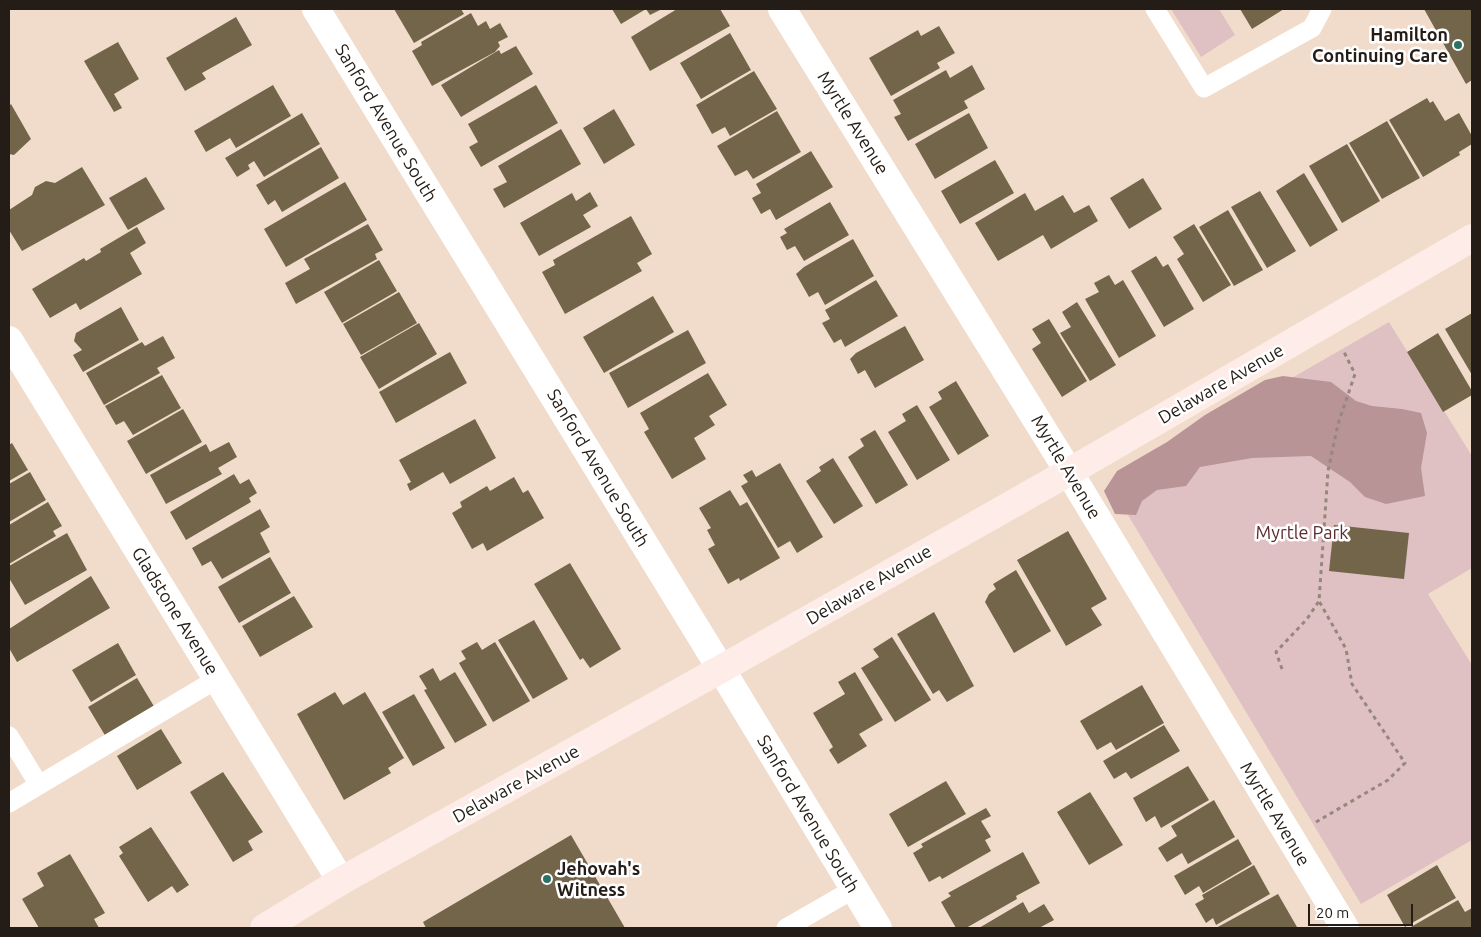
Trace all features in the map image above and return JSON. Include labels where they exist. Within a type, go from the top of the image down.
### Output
[{"type":"street","name":"Sanford Avenue South","points":[[316,9],[878,928]]},
{"type":"street","name":"Myrtle Avenue","points":[[782,9],[1069,472],[1345,928]]},
{"type":"street","name":"Delaware Avenue","points":[[264,928],[341,882],[1069,472],[1472,238]]},
{"type":"street","name":"Gladstone Avenue","points":[[9,340],[341,882]]},
{"type":"lane","points":[[1155,9],[1204,88],[1312,28],[1322,9]]},
{"type":"lane","points":[[9,803],[216,679]]},
{"type":"lane","points":[[9,736],[38,785]]},
{"type":"lane","points":[[786,928],[854,889]]},
{"type":"path","points":[[1282,669],[1276,652],[1307,619],[1319,601],[1328,471],[1338,424],[1355,374],[1328,322]]},
{"type":"path","points":[[1290,837],[1388,780],[1405,763],[1352,684],[1346,649],[1319,601]]},
{"type":"green space","points":[[1171,9],[1219,9],[1235,35],[1201,57]]},
{"type":"green space","name":"Myrtle Park","points":[[1389,322],[1472,456],[1472,568],[1428,594],[1472,665],[1472,840],[1361,904],[1119,500],[1127,473]]},
{"type":"shaded area","points":[[1283,376],[1331,382],[1356,401],[1372,406],[1421,413],[1427,433],[1421,468],[1425,496],[1386,504],[1365,497],[1350,482],[1311,456],[1252,458],[1200,467],[1186,486],[1157,490],[1142,501],[1136,515],[1115,514],[1104,491],[1117,471],[1167,442],[1205,415],[1265,380]]},
{"type":"building","points":[[394,9],[461,9],[464,14],[414,43]]},
{"type":"building","points":[[612,9],[646,9],[621,24]]},
{"type":"building","points":[[646,9],[662,9],[650,15]]},
{"type":"building","points":[[677,9],[720,9],[730,26],[650,71],[631,37]]},
{"type":"building","name":"Hamilton Continuing Care","points":[[1240,9],[1284,9],[1252,29]]},
{"type":"building","name":"Hamilton Continuing Care","points":[[1424,9],[1472,9],[1472,80],[1466,84]]},
{"type":"building","points":[[471,13],[478,26],[486,21],[490,29],[500,23],[508,37],[498,42],[500,46],[495,52],[432,86],[412,51],[422,45],[421,42]]},
{"type":"building","points":[[236,17],[252,45],[202,73],[206,79],[185,91],[166,58]]},
{"type":"building","points":[[939,26],[955,53],[937,63],[940,68],[891,96],[869,58],[918,30],[921,36]]},
{"type":"building","points":[[730,33],[751,70],[701,99],[680,63]]},
{"type":"building","points":[[118,42],[139,79],[114,94],[122,108],[114,112],[84,61]]},
{"type":"building","points":[[516,46],[533,74],[461,117],[441,85],[499,50],[501,54]]},
{"type":"building","points":[[972,65],[985,89],[964,101],[968,108],[908,141],[894,117],[901,114],[893,100],[946,70],[950,78]]},
{"type":"building","points":[[754,71],[777,109],[730,136],[725,127],[712,134],[696,105]]},
{"type":"building","points":[[273,85],[291,116],[236,148],[230,138],[206,152],[194,131]]},
{"type":"building","points":[[536,85],[558,123],[481,167],[469,147],[478,142],[468,124]]},
{"type":"building","points":[[1427,98],[1430,103],[1433,101],[1445,121],[1459,113],[1472,136],[1472,144],[1459,152],[1460,155],[1423,177],[1389,120]]},
{"type":"building","points":[[11,104],[31,139],[14,155],[9,154],[9,106]]},
{"type":"building","points":[[614,109],[635,145],[604,164],[583,128]]},
{"type":"building","points":[[777,111],[801,152],[753,179],[747,170],[735,176],[717,146]]},
{"type":"building","points":[[302,113],[320,144],[264,177],[254,161],[248,165],[250,169],[237,177],[225,158]]},
{"type":"building","points":[[969,113],[988,148],[935,179],[915,144]]},
{"type":"building","points":[[1387,121],[1420,178],[1382,199],[1349,143]]},
{"type":"building","points":[[561,129],[581,164],[504,208],[493,189],[507,182],[498,166]]},
{"type":"building","points":[[1347,144],[1380,201],[1342,223],[1309,166]]},
{"type":"building","points":[[321,147],[339,178],[282,212],[275,200],[268,205],[256,185]]},
{"type":"building","points":[[811,151],[833,187],[776,220],[770,209],[761,214],[752,198],[761,193],[756,184]]},
{"type":"building","points":[[995,160],[1014,193],[960,224],[941,191]]},
{"type":"building","points":[[82,167],[105,205],[22,251],[9,230],[9,210],[32,195],[35,187],[46,181],[55,183]]},
{"type":"building","points":[[1304,173],[1338,230],[1310,247],[1276,191]]},
{"type":"building","points":[[146,177],[165,209],[128,230],[109,198]]},
{"type":"building","points":[[1143,178],[1162,209],[1129,229],[1110,198]]},
{"type":"building","points":[[345,182],[367,220],[286,267],[264,229]]},
{"type":"building","points":[[1260,191],[1296,251],[1267,268],[1231,207]]},
{"type":"building","points":[[590,192],[598,206],[583,215],[591,227],[539,256],[520,223],[572,193],[576,201]]},
{"type":"building","points":[[1025,193],[1035,211],[1063,195],[1074,213],[1089,205],[1098,221],[1051,249],[1043,235],[998,261],[975,223]]},
{"type":"building","points":[[830,202],[849,235],[804,261],[795,246],[787,250],[780,237],[787,233],[784,229]]},
{"type":"building","points":[[1228,210],[1263,270],[1234,286],[1199,227]]},
{"type":"building","points":[[631,216],[652,254],[637,263],[642,271],[565,314],[542,272],[555,265],[553,260]]},
{"type":"building","points":[[368,224],[383,250],[375,254],[377,259],[296,304],[285,283],[310,269],[304,259]]},
{"type":"building","points":[[1194,224],[1231,285],[1203,302],[1177,259],[1184,254],[1173,237]]},
{"type":"building","points":[[137,227],[146,243],[130,253],[142,274],[80,310],[76,303],[50,318],[32,289],[84,258],[86,261],[101,252],[100,249]]},
{"type":"building","points":[[853,239],[874,276],[825,305],[818,292],[809,297],[796,274],[804,267]]},
{"type":"building","points":[[1156,256],[1163,267],[1168,264],[1194,309],[1164,327],[1131,271]]},
{"type":"building","points":[[379,260],[397,291],[342,323],[324,292]]},
{"type":"building","points":[[1109,275],[1115,285],[1123,280],[1156,336],[1119,358],[1085,299],[1099,292],[1094,283]]},
{"type":"building","points":[[876,280],[898,316],[845,347],[841,339],[834,343],[822,323],[830,319],[825,310]]},
{"type":"building","points":[[399,292],[417,323],[361,355],[343,324]]},
{"type":"building","points":[[653,296],[674,332],[604,373],[583,337]]},
{"type":"building","points":[[1077,302],[1116,365],[1090,381],[1060,333],[1071,327],[1062,312]]},
{"type":"building","points":[[121,307],[139,340],[83,372],[73,355],[82,350],[74,341],[76,333]]},
{"type":"building","points":[[1472,313],[1472,375],[1445,329]]},
{"type":"building","points":[[1049,319],[1087,381],[1062,397],[1032,349],[1041,343],[1032,329]]},
{"type":"building","points":[[419,323],[437,354],[379,389],[360,357]]},
{"type":"building","points":[[905,326],[924,360],[875,388],[865,370],[858,374],[850,359],[856,353]]},
{"type":"building","points":[[688,330],[706,363],[628,408],[609,373]]},
{"type":"building","points":[[1438,333],[1472,391],[1472,395],[1443,412],[1407,352]]},
{"type":"building","points":[[163,336],[175,358],[157,368],[160,373],[104,405],[86,373],[142,342],[145,346]]},
{"type":"building","points":[[450,352],[467,383],[396,423],[379,392]]},
{"type":"building","points":[[708,373],[727,405],[709,416],[715,425],[694,438],[706,459],[672,479],[644,432],[649,429],[640,413]]},
{"type":"building","points":[[162,375],[181,408],[133,435],[124,421],[116,425],[105,406]]},
{"type":"building","points":[[956,381],[989,436],[958,455],[929,407],[942,399],[938,392]]},
{"type":"building","points":[[917,405],[950,460],[917,480],[888,432],[906,421],[902,414]]},
{"type":"building","points":[[183,409],[202,442],[146,474],[127,441]]},
{"type":"building","points":[[475,419],[496,458],[450,484],[443,472],[410,491],[407,484],[411,482],[399,460]]},
{"type":"building","points":[[875,430],[908,485],[876,504],[848,457],[864,446],[860,439]]},
{"type":"building","points":[[229,442],[237,457],[218,468],[222,474],[166,504],[150,475],[206,444],[210,452]]},
{"type":"building","points":[[12,443],[28,470],[9,481],[9,445]]},
{"type":"building","points":[[833,458],[863,506],[834,524],[806,481],[821,471],[819,467]]},
{"type":"building","points":[[780,463],[823,537],[797,553],[790,541],[778,548],[741,486],[748,482],[743,475],[752,470],[756,477]]},
{"type":"building","points":[[30,472],[46,500],[9,522],[9,484]]},
{"type":"building","points":[[234,474],[240,484],[249,479],[257,493],[249,498],[251,502],[186,540],[170,512]]},
{"type":"building","points":[[514,477],[523,493],[528,490],[544,518],[487,551],[483,543],[472,549],[452,513],[462,507],[460,502],[487,486],[490,491]]},
{"type":"building","points":[[730,490],[740,506],[747,502],[780,558],[740,581],[739,578],[728,584],[708,549],[715,545],[707,530],[711,528],[699,508]]},
{"type":"building","points":[[48,502],[62,526],[53,531],[56,536],[9,564],[9,525]]},
{"type":"building","points":[[260,509],[270,527],[260,533],[270,552],[222,579],[211,561],[202,566],[192,548]]},
{"type":"building","points":[[1334,525],[1409,533],[1404,579],[1329,571]]},
{"type":"building","points":[[1068,531],[1107,599],[1091,608],[1102,625],[1066,646],[1017,560]]},
{"type":"building","points":[[67,533],[87,570],[25,605],[9,578],[9,566]]},
{"type":"building","points":[[270,557],[291,593],[239,623],[218,587]]},
{"type":"building","points":[[570,563],[621,649],[590,668],[583,658],[580,660],[534,584]]},
{"type":"building","points":[[1016,570],[1051,631],[1014,653],[985,602],[989,594],[996,589],[993,584]]},
{"type":"building","points":[[91,576],[110,608],[17,662],[9,648],[9,629]]},
{"type":"building","points":[[294,596],[313,627],[260,657],[242,626]]},
{"type":"building","points":[[934,612],[974,686],[947,702],[939,690],[933,694],[897,634]]},
{"type":"building","points":[[534,620],[568,679],[533,699],[498,640]]},
{"type":"building","points":[[892,637],[931,700],[895,722],[861,668],[879,657],[873,649]]},
{"type":"building","points":[[477,642],[482,650],[495,642],[530,701],[493,722],[459,663],[466,659],[461,651]]},
{"type":"building","points":[[118,643],[136,675],[91,702],[72,670]]},
{"type":"building","points":[[433,668],[440,681],[455,672],[487,725],[455,743],[424,690],[427,689],[419,676]]},
{"type":"building","points":[[855,672],[883,720],[859,734],[867,746],[838,764],[829,750],[833,747],[813,713],[845,694],[838,682]]},
{"type":"building","points":[[137,678],[155,708],[106,737],[88,707]]},
{"type":"building","points":[[1142,685],[1164,723],[1116,750],[1111,742],[1097,750],[1080,721]]},
{"type":"building","points":[[335,692],[343,705],[365,692],[404,758],[388,768],[391,773],[344,800],[297,714]]},
{"type":"building","points":[[414,694],[445,748],[413,766],[382,712]]},
{"type":"building","points":[[1164,725],[1180,751],[1131,779],[1126,772],[1114,779],[1103,761]]},
{"type":"building","points":[[161,729],[182,763],[137,790],[117,756]]},
{"type":"building","points":[[1188,766],[1209,800],[1161,828],[1155,816],[1146,822],[1133,798]]},
{"type":"building","points":[[223,772],[263,832],[248,841],[253,850],[233,862],[190,792]]},
{"type":"building","points":[[946,781],[966,814],[908,847],[889,814]]},
{"type":"building","points":[[1090,792],[1123,845],[1089,865],[1057,812]]},
{"type":"building","points":[[1214,800],[1235,837],[1188,864],[1182,853],[1167,862],[1158,848],[1177,836],[1171,826]]},
{"type":"building","points":[[986,808],[991,816],[981,821],[991,837],[985,840],[991,851],[942,879],[940,876],[929,882],[913,853],[923,847],[921,844]]},
{"type":"building","points":[[151,827],[189,885],[177,893],[172,886],[148,902],[119,856],[123,853],[119,847]]},
{"type":"building","name":"Jehovah's Witness","points":[[571,835],[625,928],[426,928],[423,922]]},
{"type":"building","points":[[1238,839],[1252,864],[1203,893],[1199,886],[1185,895],[1174,876]]},
{"type":"building","points":[[1023,852],[1040,883],[1016,896],[1017,899],[966,928],[956,928],[941,902],[951,896],[948,893]]},
{"type":"building","points":[[70,854],[105,913],[94,919],[99,928],[39,928],[22,899],[44,886],[37,873]]},
{"type":"building","points":[[1254,865],[1270,894],[1216,925],[1213,918],[1206,923],[1195,904],[1204,899],[1202,895]]},
{"type":"building","points":[[1437,865],[1456,898],[1405,927],[1387,895]]},
{"type":"building","points":[[1278,894],[1297,927],[1216,928]]},
{"type":"building","points":[[1458,900],[1465,912],[1472,908],[1472,928],[1409,928]]},
{"type":"building","points":[[1023,902],[1029,913],[1044,904],[1054,920],[1039,928],[979,928]]},
{"type":"place","name":"Hamilton Continuing Care","points":[[1458,45]]},
{"type":"place","name":"Jehovah's Witness","points":[[547,879]]}]
